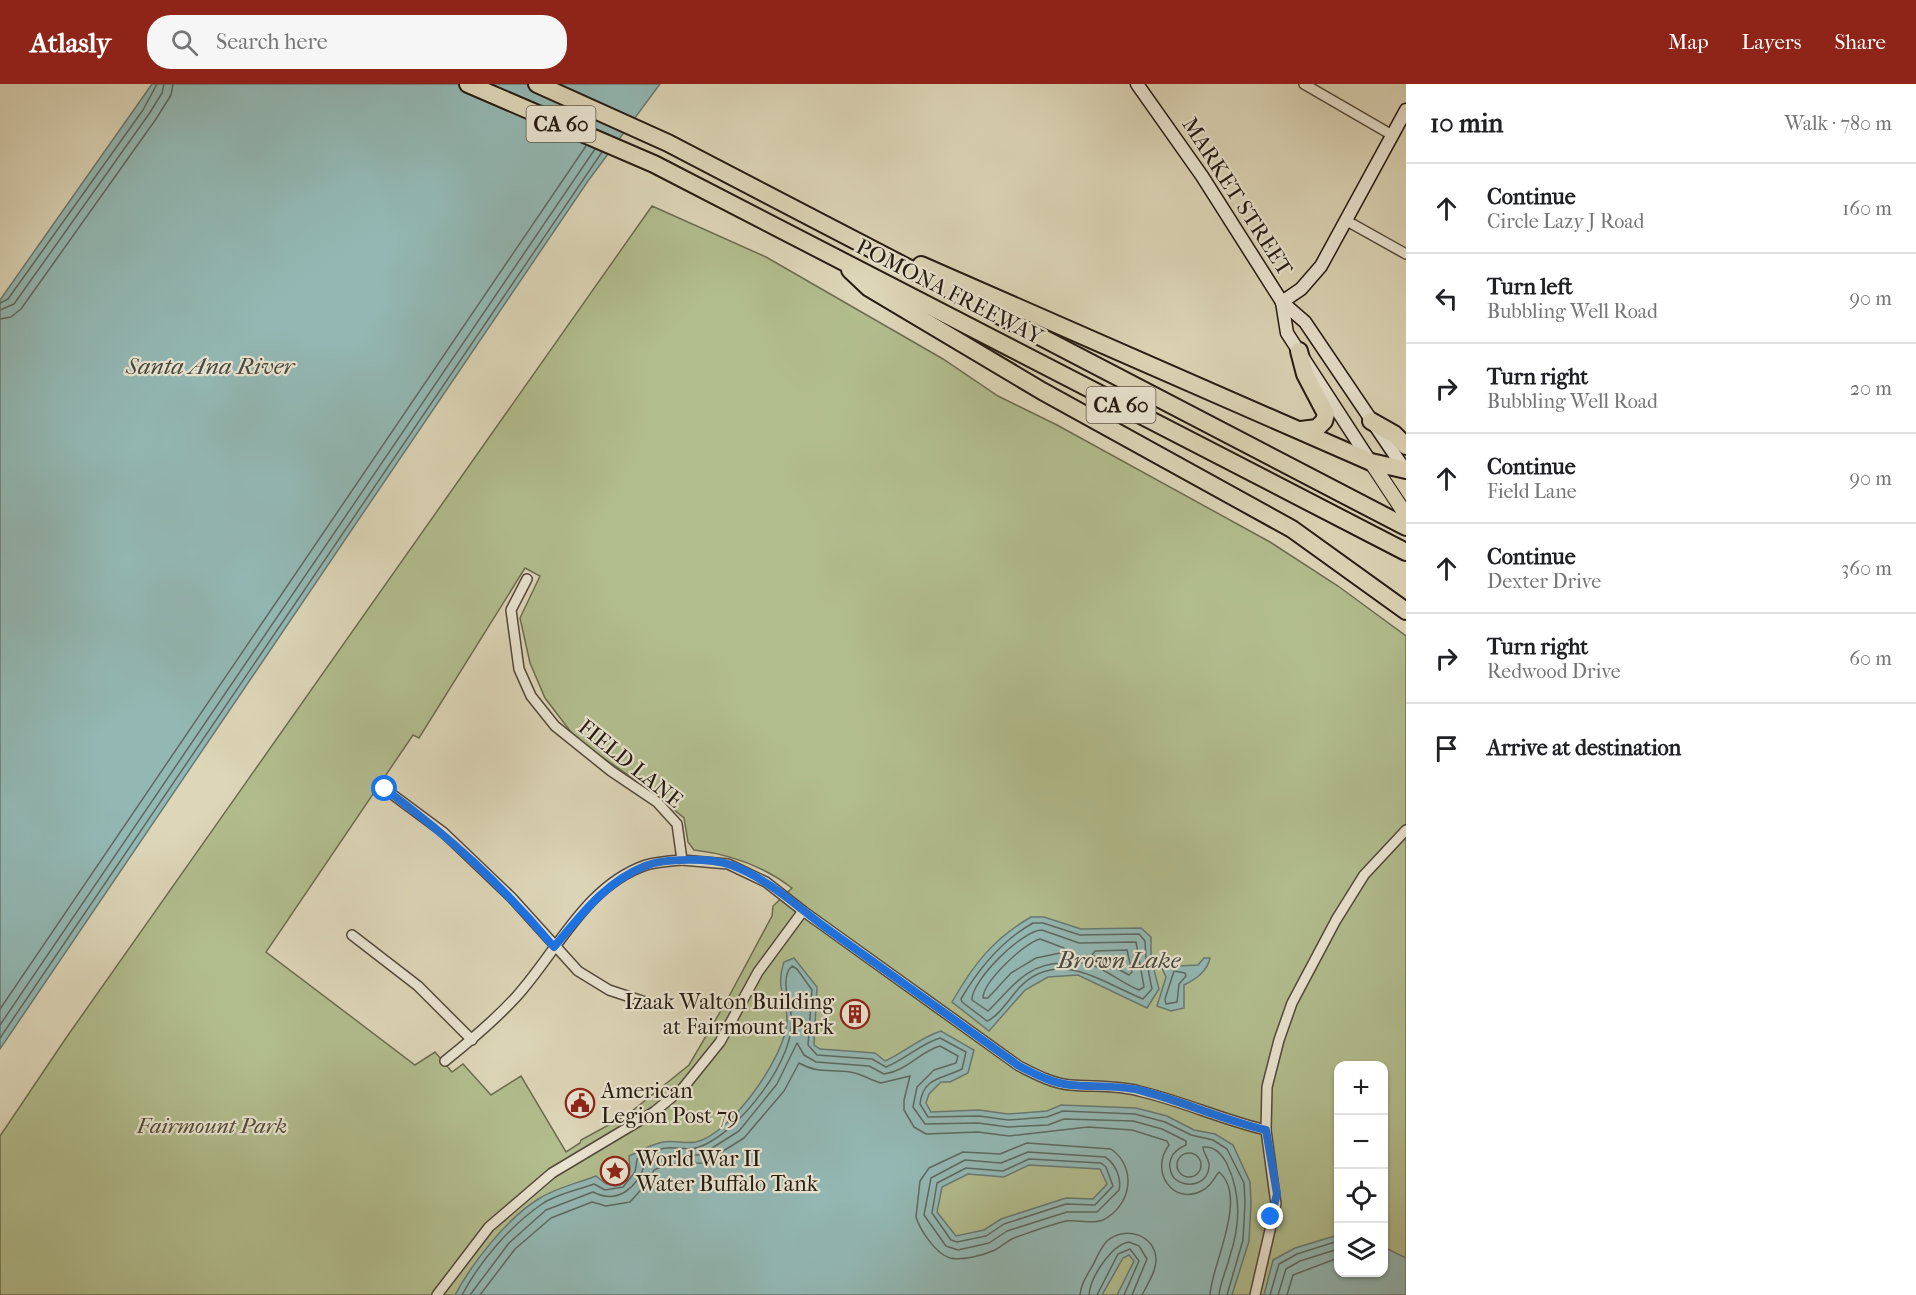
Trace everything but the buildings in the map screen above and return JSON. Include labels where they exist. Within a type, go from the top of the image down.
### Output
[{"type":"highway","name":"POMONA FREEWAY","points":[[468,84],[654,164],[1406,552]]},
{"type":"highway","name":"POMONA FREEWAY","points":[[537,84],[668,143],[1406,527]]},
{"type":"highway","points":[[856,241],[956,278],[1371,462],[1406,471]]},
{"type":"highway","points":[[836,257],[869,288],[1042,391],[1292,529],[1406,611]]},
{"type":"highway","points":[[1299,351],[1305,374],[1324,405],[1326,414],[1324,421],[1317,428],[1301,430]]},
{"type":"highway","points":[[1371,421],[1394,434],[1406,446]]},
{"type":"main road","name":"MARKET STREET","points":[[1137,84],[1202,176],[1282,302],[1305,322],[1406,471]]},
{"type":"main road","points":[[1282,302],[1314,277],[1347,221],[1406,110]]},
{"type":"main road","name":"MARKET STREET","points":[[1282,302],[1287,333],[1406,515]]},
{"type":"street","points":[[1304,84],[1392,135]]},
{"type":"street","points":[[1347,221],[1406,254]]},
{"type":"street","name":"FIELD LANE","points":[[527,579],[511,610],[519,669],[531,696],[555,726],[611,771],[657,802],[676,824],[682,860]]},
{"type":"street","points":[[385,789],[443,832],[512,898],[578,971],[609,990],[648,1003]]},
{"type":"street","points":[[1256,1295],[1276,1204],[1266,1130],[1267,1087],[1292,1004],[1364,876],[1406,830]]},
{"type":"street","points":[[445,1061],[472,1040],[517,996],[583,911],[610,884],[646,865],[682,860],[729,864],[766,882],[1019,1066],[1046,1080],[1069,1085],[1125,1087],[1162,1096],[1232,1122],[1266,1130]]},
{"type":"street","points":[[437,1295],[489,1227],[552,1173],[654,1112],[683,1088],[720,1042],[758,972],[803,911]]},
{"type":"street","points":[[352,935],[418,986],[472,1040]]},
{"type":"green space","name":"Fairmount Park","points":[[652,206],[766,257],[943,359],[998,396],[1057,425],[1270,542],[1338,586],[1406,636],[1406,1295],[0,1295],[0,1136],[66,1038]],"holes":[[[525,568],[540,576],[520,618],[530,663],[545,698],[577,740],[650,790],[684,818],[688,842],[694,850],[746,862],[770,873],[792,888],[773,906],[772,916],[689,1065],[627,1115],[581,1140],[566,1152],[521,1076],[491,1095],[463,1064],[452,1072],[435,1052],[415,1065],[266,952],[413,735],[419,738]]]},
{"type":"water","name":"Santa Ana River","points":[[152,84],[660,84],[588,181],[0,1049],[0,300]]},
{"type":"water","name":"Brown Lake","points":[[1031,917],[1044,917],[1081,929],[1141,928],[1151,937],[1151,958],[1159,989],[1147,1008],[1078,975],[1048,977],[1025,990],[989,1031],[952,1002],[985,954],[1006,934]]},
{"type":"water","points":[[794,958],[817,987],[814,1045],[820,1049],[875,1053],[885,1061],[941,1031],[974,1050],[968,1073],[950,1082],[941,1082],[929,1094],[926,1103],[931,1112],[979,1110],[1008,1114],[1047,1111],[1061,1105],[1136,1108],[1167,1116],[1194,1130],[1215,1134],[1233,1145],[1250,1182],[1251,1203],[1249,1241],[1232,1295],[1117,1295],[1134,1261],[1129,1255],[1123,1258],[1102,1295],[455,1295],[492,1242],[528,1206],[546,1194],[596,1176],[606,1184],[620,1181],[630,1169],[629,1156],[663,1142],[696,1142],[710,1136],[739,1110],[767,1073],[784,1036],[787,1013],[781,979],[784,962]],"holes":[[[1029,1165],[1100,1169],[1107,1184],[1093,1199],[1066,1198],[1001,1219],[984,1230],[956,1236],[937,1212],[942,1187],[968,1174],[1004,1177]]]},
{"type":"water","points":[[1204,958],[1210,958],[1204,971],[1184,985],[1184,1008],[1171,1011],[1157,1006],[1166,977],[1161,966],[1164,959],[1173,961],[1177,966],[1198,965]]},
{"type":"water","points":[[1334,1236],[1334,1277],[1388,1277],[1388,1249],[1406,1258],[1406,1295],[1264,1295],[1273,1260],[1295,1248]]},
{"type":"place","name":"Izaak Walton Building at Fairmount Park","points":[[855,1014]]},
{"type":"place","name":"American Legion Post 79","points":[[580,1103]]},
{"type":"place","name":"World War II Water Buffalo Tank","points":[[615,1171]]},
{"type":"route","points":[[385,789],[443,832],[512,898],[554,947],[583,911],[610,884],[646,865],[682,860],[729,864],[766,882],[1019,1066],[1046,1080],[1069,1085],[1125,1087],[1162,1096],[1232,1122],[1266,1130],[1277,1194],[1271,1217]]}]
